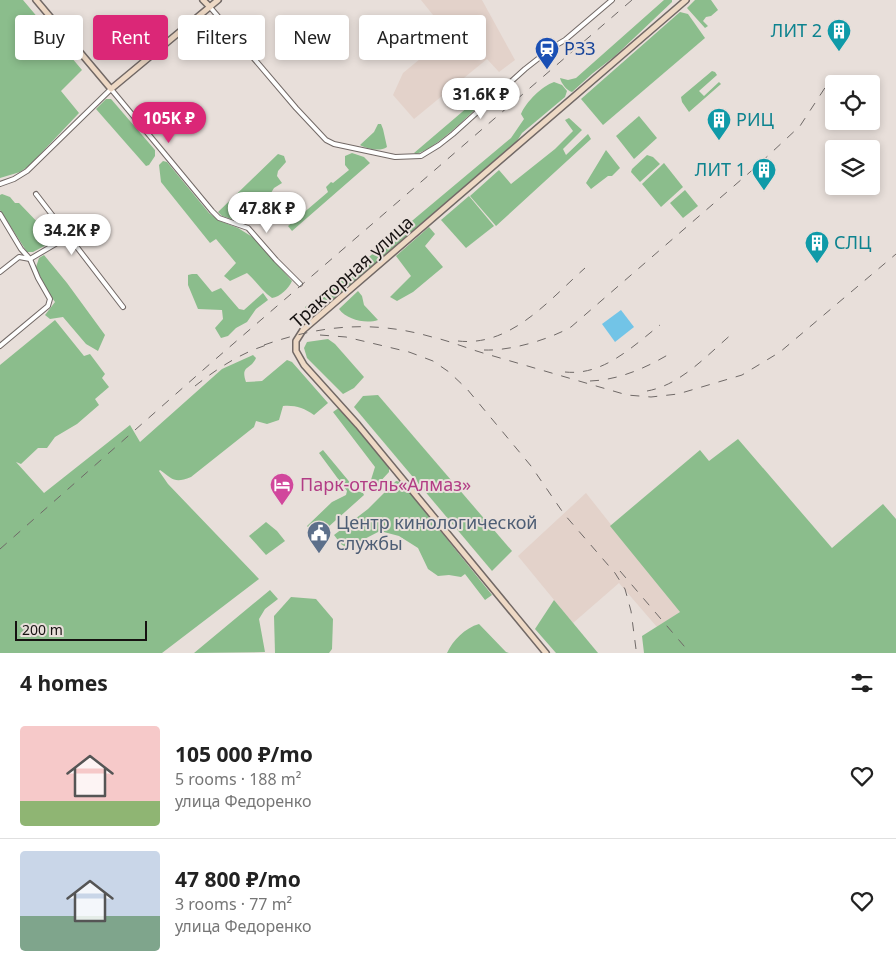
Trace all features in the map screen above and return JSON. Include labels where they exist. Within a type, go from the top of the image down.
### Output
[{"type":"main road","points":[[36,0],[111,89],[218,0]]},
{"type":"main road","points":[[203,0],[210,8]]},
{"type":"main road","name":"Тракторная улица","points":[[546,653],[358,425],[304,364],[296,351],[296,341],[303,330],[686,0]]},
{"type":"street","points":[[210,8],[326,140],[334,144],[395,157],[421,156],[439,145],[525,69],[565,40],[612,0]]},
{"type":"street","points":[[0,184],[14,179],[27,171],[111,89],[212,211],[219,218],[248,228],[300,284]]},
{"type":"street","points":[[36,194],[123,307]]},
{"type":"street","points":[[0,214],[21,249],[30,259],[50,299],[48,306],[0,346]]},
{"type":"street","points":[[0,272],[19,257],[30,259],[69,236]]},
{"type":"shaded area","points":[[421,0],[482,0],[515,60],[499,72],[486,60],[486,15],[433,15]]},
{"type":"shaded area","points":[[419,60],[486,60],[414,119],[393,95],[403,73]]},
{"type":"shaded area","points":[[586,493],[680,612],[657,627],[619,583],[573,623],[518,556]]},
{"type":"green space","points":[[0,0],[23,0],[36,15],[15,15],[15,60],[74,60],[82,70],[61,91],[79,113],[29,166],[20,172],[0,178]]},
{"type":"green space","points":[[664,0],[672,0],[672,2],[615,56],[572,92],[564,86],[560,78],[568,80],[576,78]]},
{"type":"green space","points":[[695,0],[711,0],[718,10],[703,21],[708,26],[705,28],[687,8]]},
{"type":"green space","points":[[680,12],[688,14],[705,38],[603,125],[581,99]]},
{"type":"green space","points":[[712,71],[717,75],[699,91],[704,96],[719,82],[721,84],[689,112],[681,97]]},
{"type":"green space","points":[[554,82],[562,85],[567,91],[565,97],[522,133],[517,141],[330,302],[325,304],[314,315],[309,314],[305,307],[333,287],[511,138],[524,119],[521,114],[527,105],[535,95]]},
{"type":"green space","points":[[482,95],[489,97],[454,129],[434,145],[416,154],[414,153]]},
{"type":"green space","points":[[106,99],[111,99],[155,150],[155,156],[149,165],[146,166],[96,109]]},
{"type":"green space","points":[[639,116],[657,138],[634,159],[616,136]]},
{"type":"green space","points":[[569,118],[582,130],[563,149],[566,155],[588,134],[591,139],[496,226],[470,196],[499,170],[511,184],[555,149],[573,131],[565,120]]},
{"type":"green space","points":[[378,124],[381,124],[383,129],[387,147],[384,149],[374,149],[360,145],[374,132]]},
{"type":"green space","points":[[606,150],[620,168],[612,176],[608,176],[591,189],[586,183]]},
{"type":"green space","points":[[352,153],[364,157],[370,163],[292,231],[288,226],[328,192],[326,187],[331,182],[333,183],[349,170],[345,165],[345,156]]},
{"type":"green space","points":[[278,154],[284,156],[286,162],[278,171],[277,176],[282,183],[274,188],[268,198],[272,203],[269,207],[244,223],[222,216],[218,212]]},
{"type":"green space","points":[[647,155],[653,157],[660,164],[640,182],[631,172]]},
{"type":"green space","points":[[163,161],[167,162],[209,213],[220,221],[238,228],[254,238],[292,281],[284,292],[272,298],[247,273],[230,281],[224,276],[236,263],[216,239],[210,243],[161,182],[159,165]]},
{"type":"green space","points":[[664,163],[683,187],[661,207],[642,184]]},
{"type":"green space","points":[[685,190],[698,206],[683,218],[670,203]]},
{"type":"green space","points":[[0,195],[10,197],[15,203],[19,203],[43,228],[50,243],[33,252],[27,252],[0,210]]},
{"type":"green space","points":[[469,196],[494,226],[466,248],[441,220]]},
{"type":"green space","points":[[429,227],[435,234],[425,246],[443,267],[413,292],[397,301],[390,297],[411,276],[396,256]]},
{"type":"green space","points":[[44,255],[105,335],[98,351],[86,344],[63,317],[50,319],[45,315],[55,302],[45,288],[36,267],[39,258]]},
{"type":"green space","points":[[197,274],[212,292],[221,288],[239,309],[244,310],[263,293],[268,300],[256,309],[247,322],[236,328],[228,336],[221,338],[215,328],[223,319],[222,310],[198,309],[188,285],[188,275]]},
{"type":"green space","points":[[358,291],[362,296],[364,305],[378,320],[368,322],[357,320],[342,313],[339,309]]},
{"type":"green space","points":[[55,320],[84,356],[90,354],[105,374],[102,378],[109,387],[95,399],[99,405],[77,424],[55,437],[47,448],[38,448],[21,464],[16,462],[44,493],[130,425],[140,442],[222,369],[253,355],[256,358],[254,362],[244,373],[246,382],[262,381],[287,360],[292,362],[328,403],[314,415],[307,410],[283,406],[279,420],[267,424],[256,421],[254,427],[191,477],[177,480],[159,471],[168,484],[259,579],[162,653],[0,653],[0,365]]},
{"type":"green space","points":[[328,339],[335,344],[364,377],[354,388],[343,394],[307,358],[304,348],[307,342]]},
{"type":"green space","points":[[378,395],[512,551],[492,571],[354,407],[363,396]]},
{"type":"green space","points":[[340,407],[389,467],[389,472],[377,485],[373,486],[370,483],[375,467],[333,412]]},
{"type":"green space","points":[[738,439],[832,548],[883,504],[896,519],[896,653],[644,653],[642,636],[680,612],[610,526],[700,450],[709,461]]},
{"type":"green space","points":[[323,450],[357,491],[364,495],[317,537],[307,526],[332,502],[346,495],[347,491],[319,453]]},
{"type":"green space","points":[[396,481],[401,482],[492,595],[485,600],[465,574],[461,577],[438,576],[428,569],[418,548],[399,536],[380,531],[347,548],[341,544],[334,535],[368,509]]},
{"type":"green space","points":[[266,522],[285,541],[266,555],[249,536]]},
{"type":"green space","points":[[270,590],[278,599],[265,609],[259,619],[265,652],[194,653]]},
{"type":"green space","points":[[291,597],[316,599],[333,619],[332,649],[329,653],[275,653],[274,616]]},
{"type":"green space","points":[[554,600],[598,653],[556,653],[535,629]]},
{"type":"green space","points":[[479,624],[509,653],[447,653],[460,635],[469,628]]},
{"type":"water","points":[[621,310],[634,327],[615,342],[602,324]]},
{"type":"railway","points":[[0,549],[211,363],[632,0]]},
{"type":"railway","points":[[484,350],[505,349],[529,344],[571,327],[757,166],[800,126],[825,88]]},
{"type":"railway","points":[[264,345],[285,338],[327,329],[347,327],[389,328],[439,339],[627,395],[651,397],[678,394],[742,375],[780,352],[896,254]]},
{"type":"railway","points":[[458,341],[477,341],[495,337],[512,329],[543,307],[585,268]]},
{"type":"railway","points":[[565,372],[579,372],[604,365],[628,351],[660,325]]},
{"type":"railway","points":[[647,391],[659,388],[682,376],[733,333]]},
{"type":"railway","points":[[320,335],[346,337],[409,352],[433,361],[449,372],[467,389],[531,466],[564,514],[615,573],[625,589],[631,611],[636,649]]},
{"type":"railway","points":[[195,386],[231,361],[250,351],[270,344]]},
{"type":"railway","points":[[590,381],[622,376],[652,364],[671,353]]},
{"type":"railway","points":[[620,571],[690,653]]},
{"type":"place","name":"ЛИТ 2","points":[[839,52]]},
{"type":"place","name":"РЗЗ","points":[[547,70]]},
{"type":"place","name":"РИЦ","points":[[719,141]]},
{"type":"place","name":"ЛИТ 1","points":[[764,191]]},
{"type":"place","name":"СЛЦ","points":[[817,264]]},
{"type":"place","name":"Парк-отель«Алмаз»","points":[[282,506]]},
{"type":"place","name":"Центр кинологической службы","points":[[319,554]]}]
